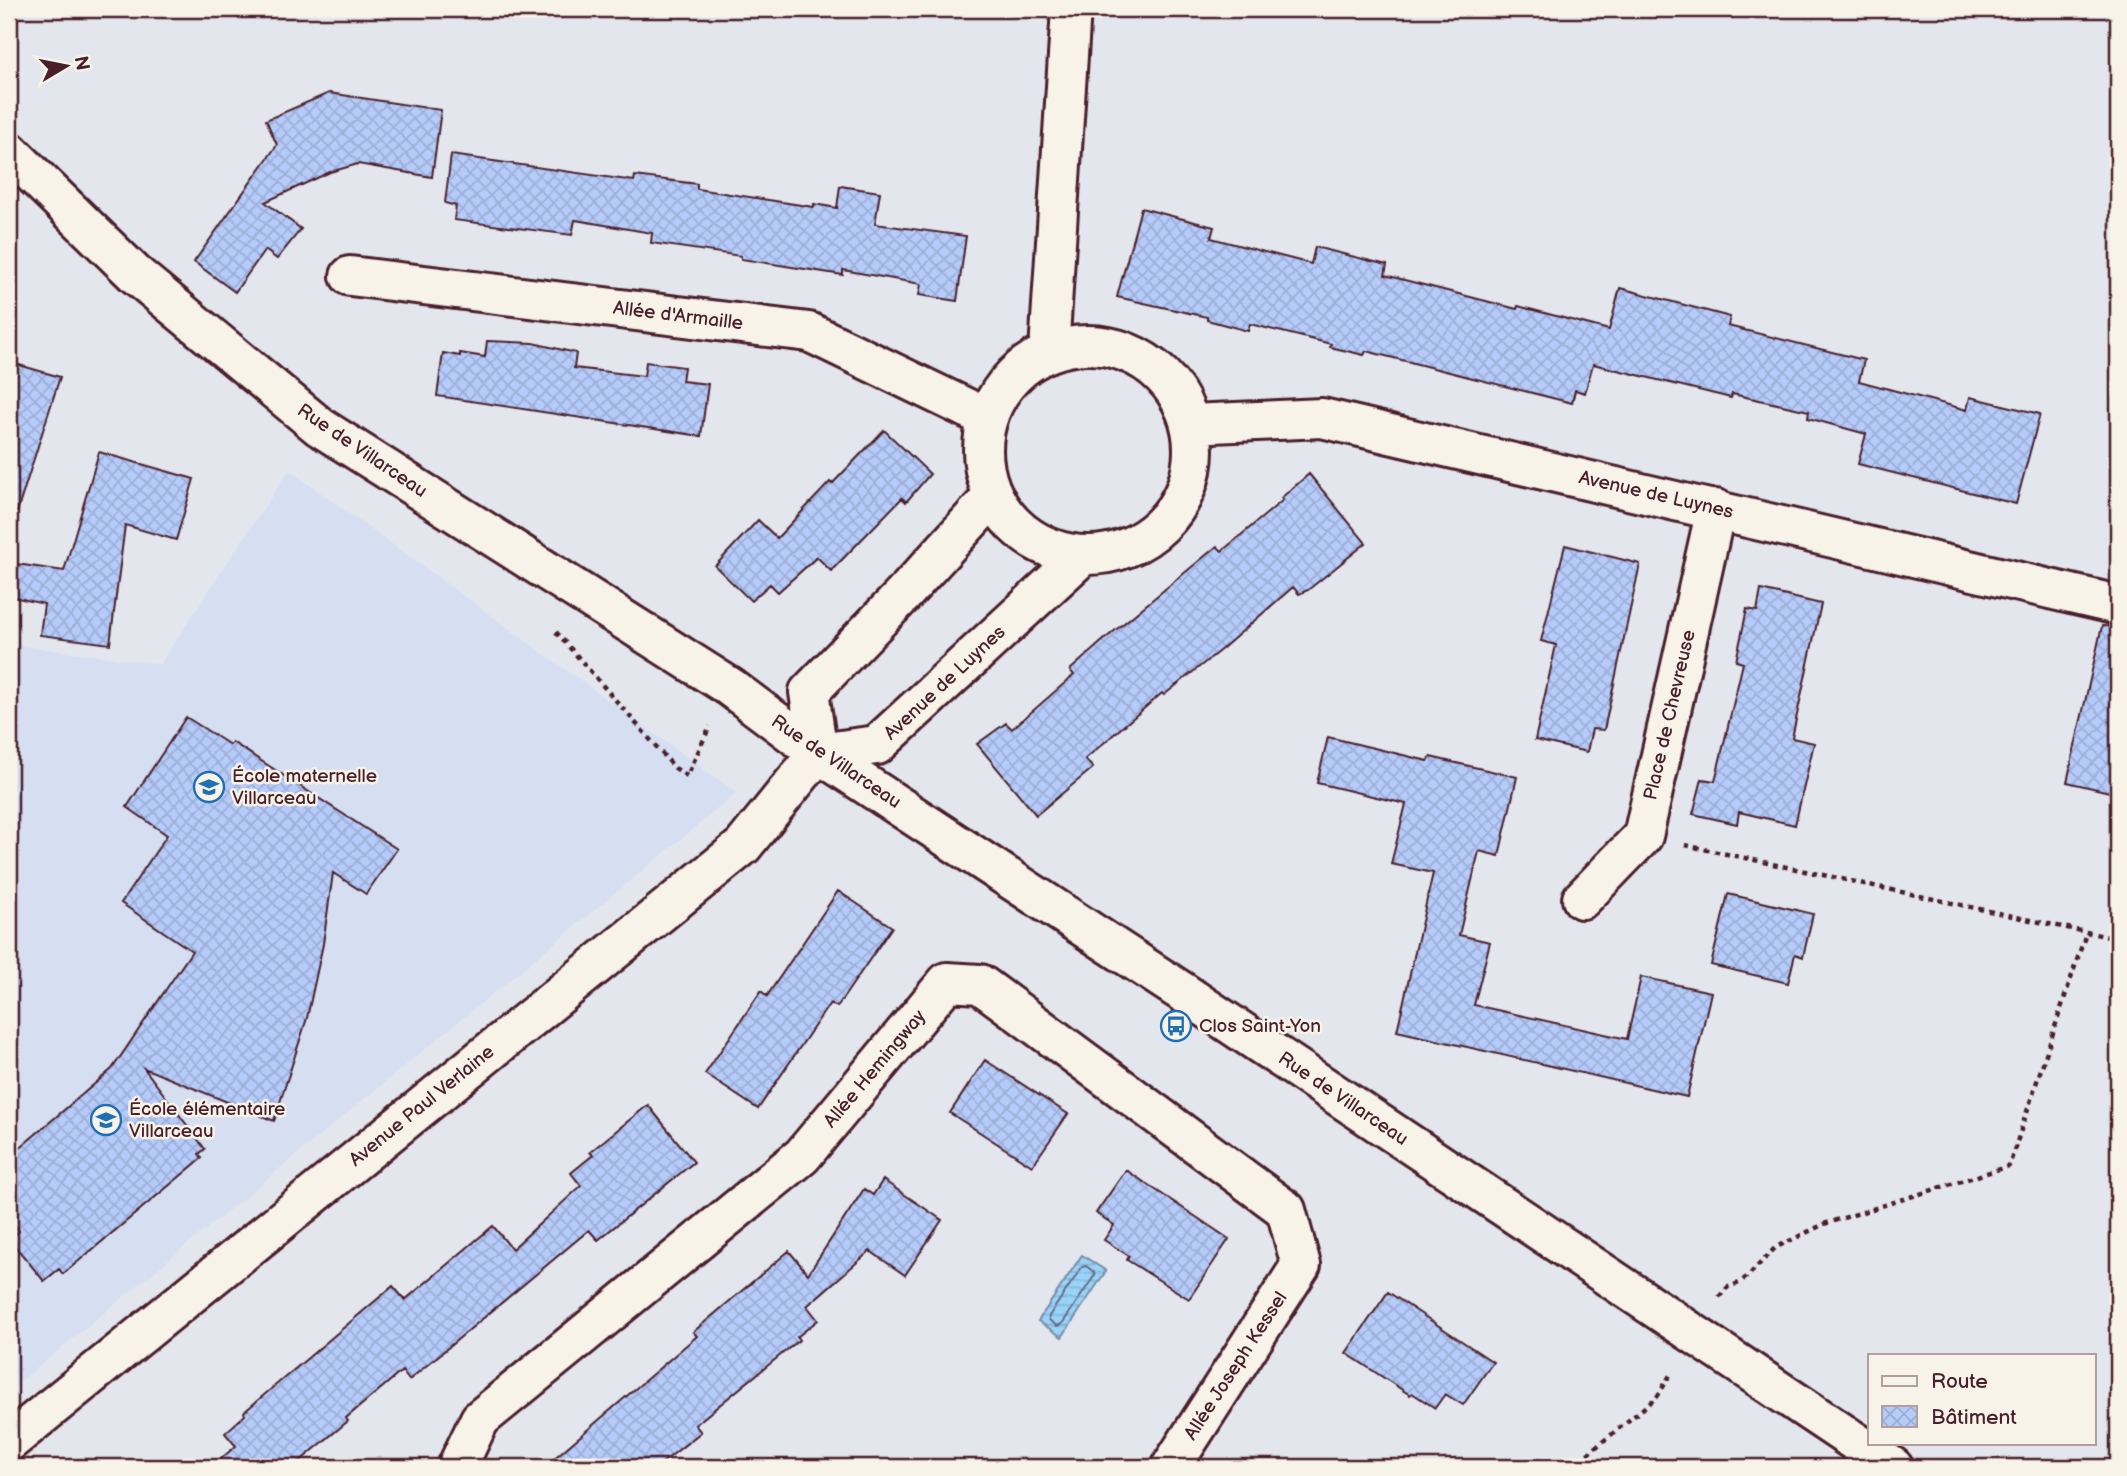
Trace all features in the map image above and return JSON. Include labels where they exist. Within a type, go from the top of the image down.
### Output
[{"type":"street","points":[[1049,351],[1072,9]]},
{"type":"street","name":"Rue de Villarceau","points":[[9,150],[135,274],[320,427],[730,687],[818,753],[1172,985],[1893,1467]]},
{"type":"street","name":"Allée d'Armaille","points":[[350,276],[809,332],[987,418]]},
{"type":"street","points":[[1102,345],[1132,353],[1158,371],[1178,395],[1191,424],[1191,467],[1186,489],[1170,517],[1145,538],[1116,552],[1083,555],[1056,551],[1030,538],[1008,519],[993,496],[985,470],[982,444],[987,418],[999,393],[1017,371],[1049,351],[1070,346],[1102,345]]},
{"type":"street","name":"Avenue de Luynes","points":[[1191,424],[1321,418],[2118,605]]},
{"type":"street","points":[[818,753],[809,692],[993,496]]},
{"type":"street","name":"Place de Chevreuse","points":[[1643,836],[1716,509]]},
{"type":"street","name":"Avenue de Luynes","points":[[818,753],[877,745],[1083,555]]},
{"type":"street","name":"Avenue Paul Verlaine","points":[[9,1442],[743,846],[818,753]]},
{"type":"street","points":[[1582,899],[1643,836]]},
{"type":"street","name":"Allée Hemingway","points":[[457,1467],[480,1419],[802,1156],[947,982],[980,984],[1286,1210],[1301,1265]]},
{"type":"street","name":"Allée Joseph Kessel","points":[[1171,1467],[1301,1265]]},
{"type":"path","points":[[1643,836],[2118,939]]},
{"type":"path","points":[[1572,1467],[1657,1397],[1709,1309],[1728,1287],[1748,1276],[1775,1248],[1824,1224],[2009,1166],[2086,933]]},
{"type":"shaded area","points":[[289,470],[737,793],[9,1391],[9,644],[160,664]]},
{"type":"water","points":[[1082,1255],[1106,1271],[1062,1337],[1038,1321]]},
{"type":"building","points":[[329,93],[441,110],[432,177],[358,164],[330,172],[265,202],[301,229],[277,259],[265,250],[235,292],[194,262],[277,145],[266,120]]},
{"type":"building","points":[[451,155],[634,181],[635,176],[697,184],[697,189],[814,207],[814,204],[837,208],[840,186],[880,192],[875,224],[966,236],[957,301],[919,295],[921,284],[843,270],[843,275],[651,243],[652,233],[575,220],[572,235],[454,220],[456,206],[445,203]]},
{"type":"building","points":[[1141,208],[1214,227],[1211,238],[1311,264],[1315,247],[1387,265],[1385,275],[1609,330],[1620,288],[1730,317],[1728,326],[1864,360],[1859,381],[1967,410],[1970,397],[2040,414],[2016,504],[1858,464],[1866,434],[1808,418],[1809,411],[1732,394],[1731,398],[1593,364],[1585,393],[1575,390],[1572,403],[1366,351],[1364,355],[1250,324],[1248,331],[1207,320],[1207,317],[1117,297]]},
{"type":"building","points":[[487,341],[533,343],[576,353],[574,368],[644,376],[646,362],[684,367],[682,381],[708,384],[701,436],[437,396],[443,353],[485,357]]},
{"type":"building","points":[[9,362],[60,377],[17,512],[9,511]]},
{"type":"building","points":[[884,430],[930,474],[906,502],[902,498],[831,571],[817,557],[778,592],[770,584],[751,601],[715,566],[758,520],[777,538]]},
{"type":"building","points":[[99,452],[194,479],[176,540],[125,525],[110,644],[40,635],[44,604],[9,596],[9,563],[64,571]]},
{"type":"building","points":[[1309,474],[1366,543],[1308,590],[1299,594],[1293,587],[1223,648],[1164,695],[1162,693],[1085,759],[1093,768],[1036,815],[977,744],[1006,723],[1012,729],[1074,675],[1070,670],[1106,638],[1217,546],[1222,551],[1283,500],[1281,498]]},
{"type":"building","points":[[1565,545],[1640,564],[1604,730],[1592,729],[1587,752],[1535,740],[1556,645],[1541,641]]},
{"type":"building","points":[[1761,590],[1821,604],[1792,738],[1814,743],[1795,825],[1739,812],[1737,824],[1693,814],[1702,779],[1715,781],[1743,663],[1736,661],[1747,609],[1757,611]]},
{"type":"building","points":[[2102,626],[2118,627],[2118,794],[2067,782]]},
{"type":"building","points":[[186,717],[230,745],[232,742],[397,849],[366,894],[333,873],[323,944],[307,1018],[274,1121],[144,1068],[205,1149],[199,1154],[202,1158],[63,1274],[59,1269],[44,1281],[9,1239],[19,1231],[9,1218],[9,1157],[112,1069],[192,951],[121,903],[167,835],[127,807]]},
{"type":"building","points":[[1328,737],[1428,761],[1430,757],[1517,777],[1499,856],[1479,851],[1459,935],[1490,942],[1474,1005],[1627,1039],[1641,977],[1711,992],[1687,1097],[1397,1031],[1433,873],[1391,864],[1406,804],[1317,783]]},
{"type":"building","points":[[838,891],[892,927],[837,1007],[830,1003],[758,1109],[705,1074],[761,991],[767,996]]},
{"type":"building","points":[[1728,894],[1813,914],[1803,957],[1795,954],[1788,983],[1711,965]]},
{"type":"building","points":[[985,1060],[1068,1114],[1032,1166],[950,1113]]},
{"type":"building","points":[[648,1105],[694,1162],[598,1240],[589,1230],[409,1380],[402,1371],[293,1467],[211,1467],[236,1446],[225,1433],[245,1415],[244,1412],[393,1286],[405,1300],[493,1226],[512,1249],[581,1186],[571,1173],[593,1155],[590,1152]]},
{"type":"building","points":[[1126,1170],[1229,1239],[1189,1299],[1127,1260],[1129,1256],[1104,1240],[1114,1225],[1096,1213]]},
{"type":"building","points":[[883,1180],[942,1220],[905,1275],[870,1251],[807,1306],[818,1320],[797,1337],[799,1340],[695,1425],[701,1432],[657,1467],[544,1467],[697,1336],[693,1332],[789,1251],[808,1274],[864,1189],[873,1195]]},
{"type":"building","points":[[1388,1292],[1493,1362],[1463,1405],[1445,1394],[1435,1408],[1346,1353]]},
{"type":"place","name":"École maternelle Villarceau","points":[[209,787]]},
{"type":"place","name":"Clos Saint-Yon","points":[[1176,1026]]},
{"type":"place","name":"École élémentaire Villarceau","points":[[106,1120]]}]
